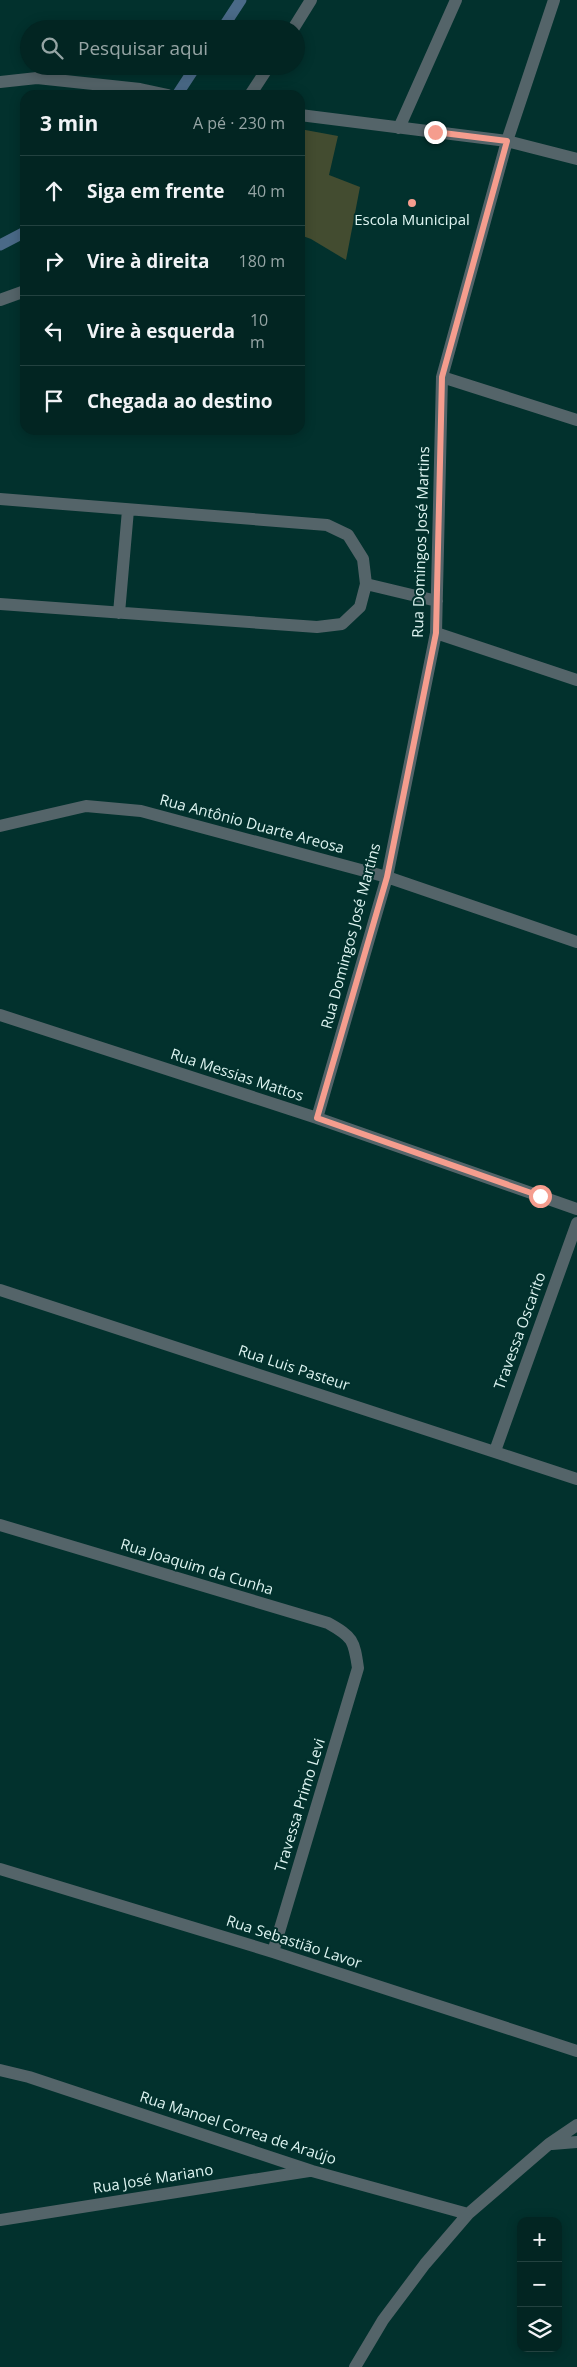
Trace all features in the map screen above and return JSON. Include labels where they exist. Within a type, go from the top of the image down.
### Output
[{"type":"street","points":[[299,20],[311,0]]},
{"type":"street","points":[[399,128],[456,0]]},
{"type":"street","name":"Rua Domingos José Martins","points":[[317,1118],[387,877],[436,633],[442,377],[507,141],[554,0]]},
{"type":"street","points":[[253,90],[263,75]]},
{"type":"street","points":[[0,82],[37,78],[145,90]]},
{"type":"street","points":[[305,116],[507,141],[577,159]]},
{"type":"street","points":[[0,300],[20,293]]},
{"type":"street","points":[[442,377],[577,420]]},
{"type":"street","points":[[0,499],[326,526],[348,535],[363,559],[366,584],[360,607],[342,624],[317,627],[0,604]]},
{"type":"street","points":[[119,613],[128,510]]},
{"type":"street","points":[[366,584],[437,600]]},
{"type":"street","points":[[436,633],[577,680]]},
{"type":"street","name":"Rua Antônio Duarte Areosa","points":[[0,826],[86,806],[141,811],[387,877],[577,942]]},
{"type":"street","name":"Rua Messias Mattos","points":[[0,1015],[317,1118],[577,1209]]},
{"type":"street","name":"Travessa Oscarito","points":[[494,1451],[577,1223]]},
{"type":"street","name":"Rua Luis Pasteur","points":[[0,1290],[577,1479]]},
{"type":"street","name":"Rua Joaquim da Cunha","points":[[0,1525],[328,1623],[347,1634],[355,1648],[358,1668]]},
{"type":"street","name":"Travessa Primo Levi","points":[[273,1952],[358,1668]]},
{"type":"street","name":"Rua Sebastião Lavor","points":[[0,1869],[273,1952],[577,2051]]},
{"type":"street","name":"Rua Manoel Correa de Araújo","points":[[0,2070],[29,2077],[312,2170],[468,2214]]},
{"type":"street","points":[[355,2367],[388,2313],[425,2264],[468,2214],[549,2144],[577,2125]]},
{"type":"street","points":[[549,2144],[577,2142]]},
{"type":"street","name":"Rua José Mariano","points":[[0,2220],[312,2170]]},
{"type":"green space","points":[[305,130],[338,136],[329,175],[360,187],[346,260],[305,237]]},
{"type":"waterway","points":[[228,20],[241,0]]},
{"type":"waterway","points":[[180,90],[190,75]]},
{"type":"waterway","points":[[0,245],[20,235]]},
{"type":"place","name":"Escola Municipal","points":[[412,203]]},
{"type":"route","points":[[435,132],[507,141],[442,377],[436,633],[387,877],[317,1118],[540,1196]]}]
